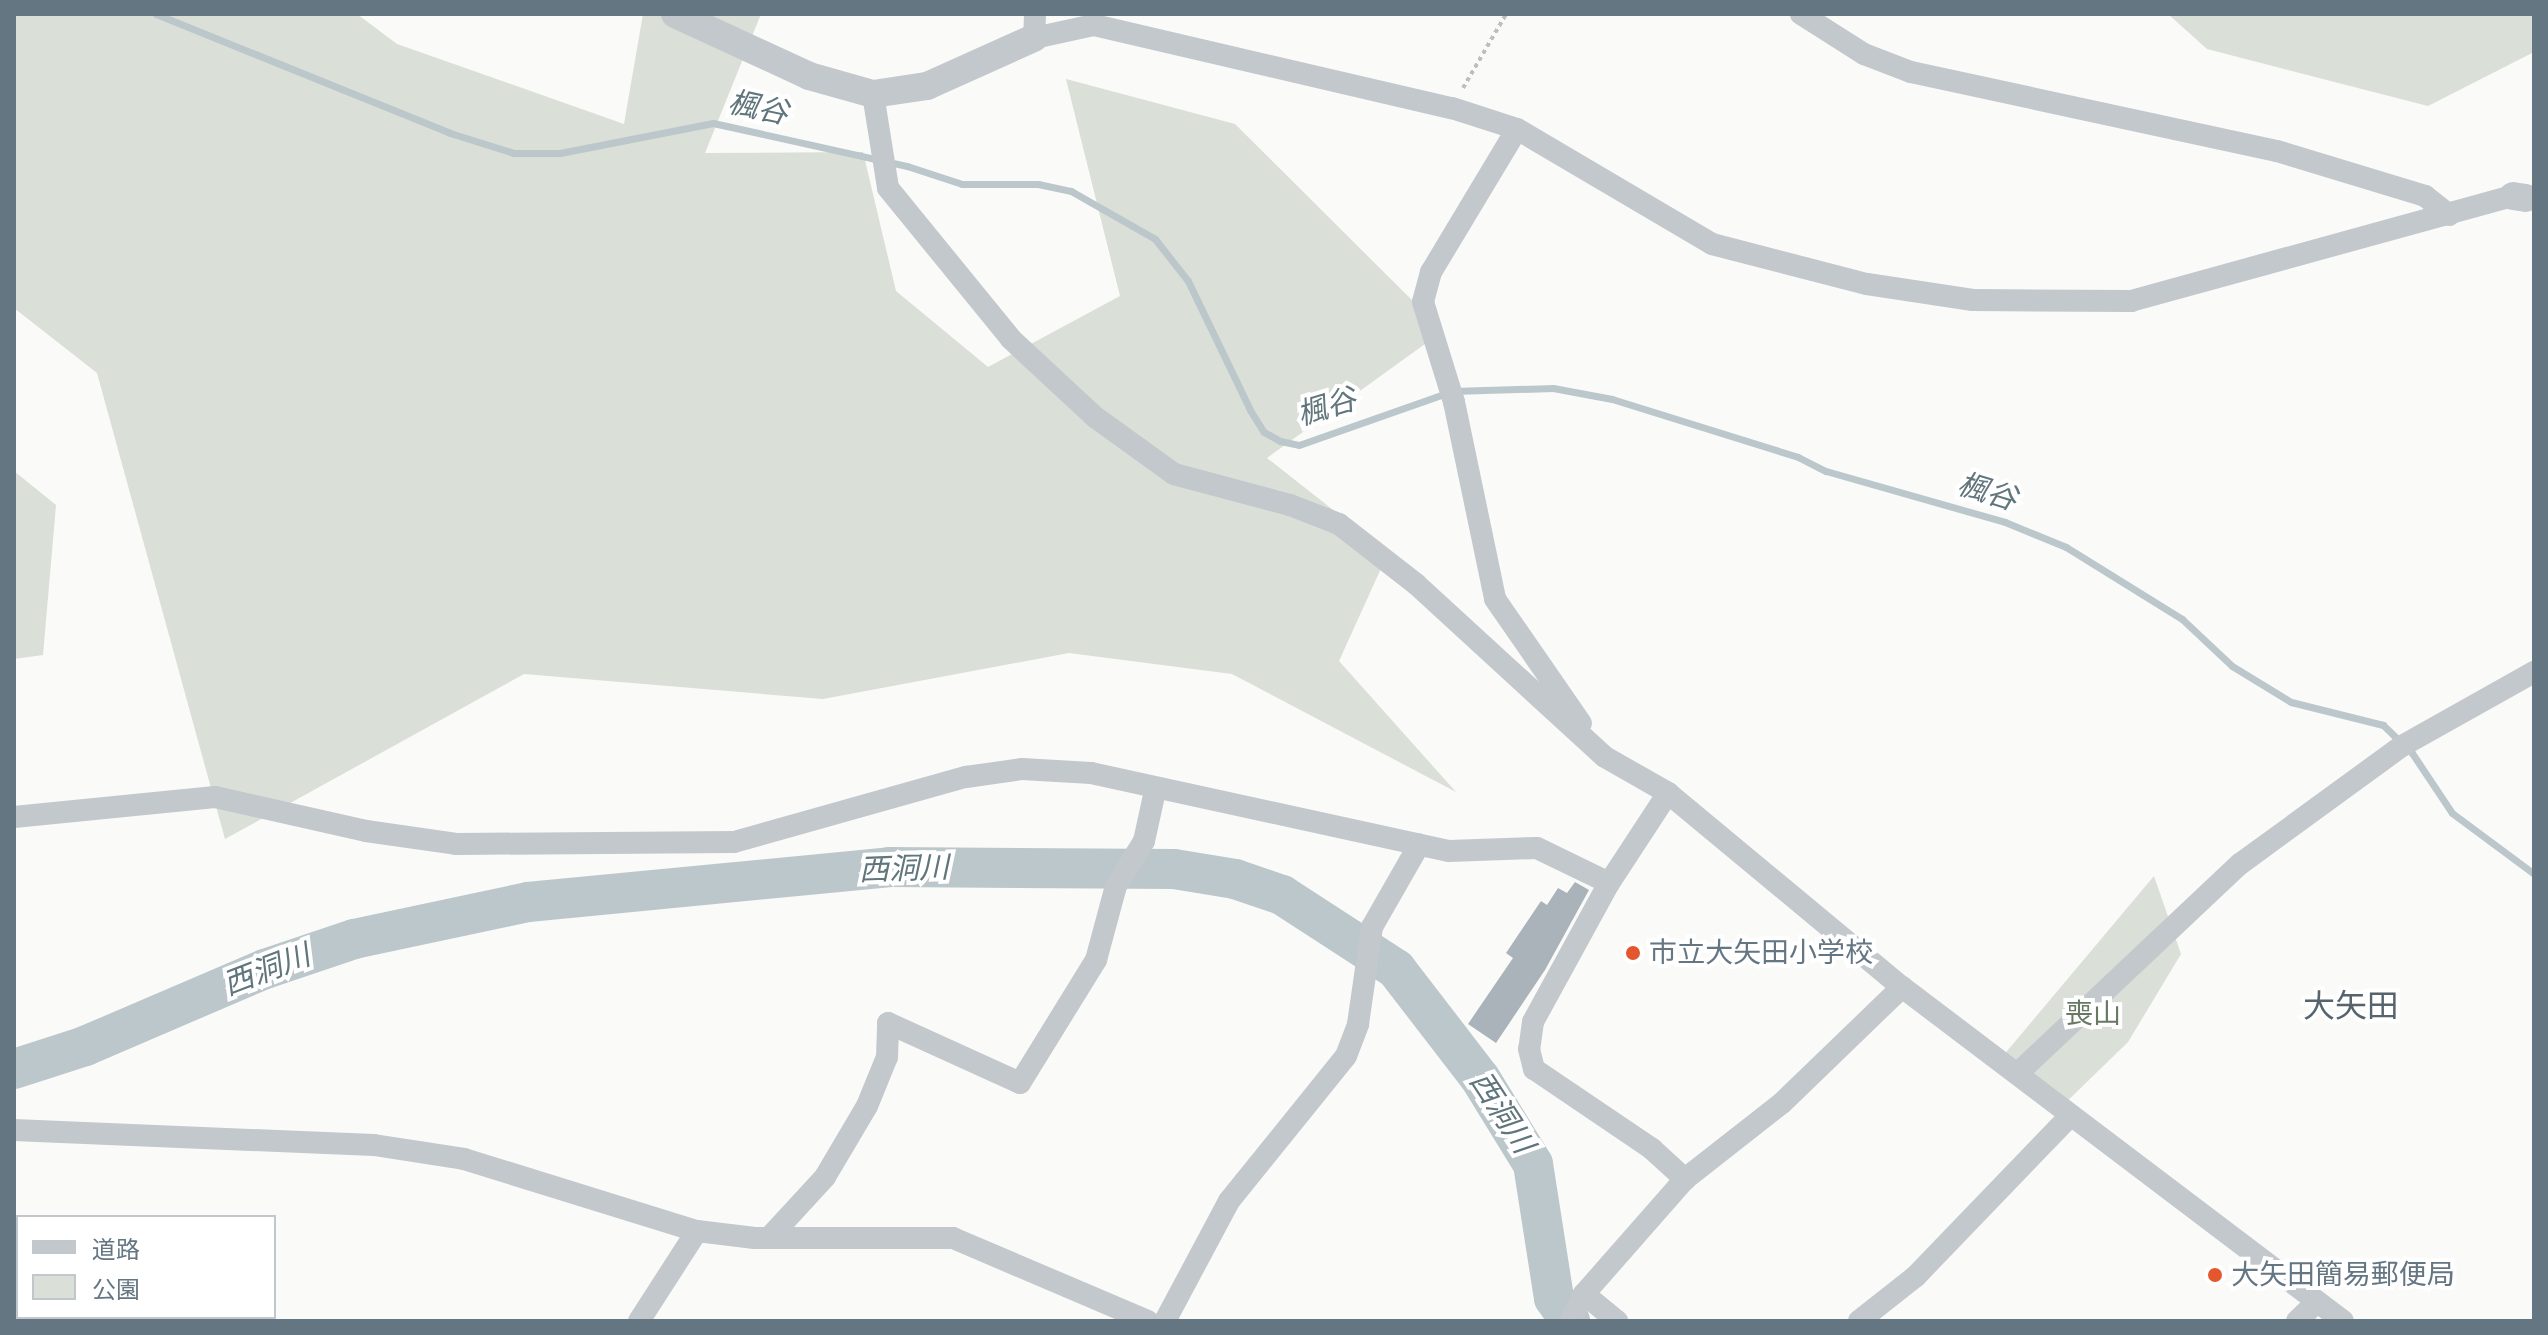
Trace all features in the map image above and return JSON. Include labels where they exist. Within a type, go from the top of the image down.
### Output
[{"type":"street","points":[[675,14],[809,76],[873,94],[927,86],[1034,26],[1094,25],[1452,108],[1517,129],[1712,244],[1867,284],[1973,300],[2131,301],[2449,215],[2524,198]]},
{"type":"street","points":[[1801,14],[1864,54],[1911,72],[2277,151],[2425,196],[2449,215]]},
{"type":"street","points":[[873,94],[888,188],[1011,339],[1095,417],[1174,474],[1290,505],[1339,524],[1416,584],[1605,757],[1668,793],[1902,987],[2343,1321]]},
{"type":"street","points":[[1517,129],[1431,272],[1423,302],[1454,402],[1495,599],[1605,757]]},
{"type":"street","points":[[2018,1073],[2240,864],[2410,741],[2534,672]]},
{"type":"street","points":[[14,817],[215,797],[366,831],[456,844],[734,842],[966,777],[1022,769],[1091,773],[1155,791],[1449,851],[1537,848],[1609,883]]},
{"type":"street","points":[[769,1238],[825,1177],[867,1106],[887,1057],[888,1023],[1020,1083],[1096,960],[1116,886],[1144,841],[1155,791]]},
{"type":"street","points":[[1668,793],[1609,883],[1533,1022],[1529,1049],[1534,1069],[1652,1149],[1685,1179]]},
{"type":"street","points":[[1165,1321],[1229,1201],[1346,1056],[1358,1024],[1372,927],[1419,845]]},
{"type":"street","points":[[1570,1321],[1584,1295],[1685,1179],[1782,1103],[1902,987]]},
{"type":"street","points":[[1859,1321],[1916,1276],[2071,1115]]},
{"type":"street","points":[[14,1130],[389,1147],[464,1159],[697,1231],[769,1238],[953,1238],[1148,1321]]},
{"type":"street","points":[[639,1321],[697,1231]]},
{"type":"street","points":[[1584,1295],[1617,1321]]},
{"type":"street","points":[[2297,1321],[2317,1302]]},
{"type":"path","points":[[1452,108],[1506,14]]},
{"type":"green space","points":[[14,14],[357,14],[397,44],[624,124],[643,14],[761,14],[705,153],[863,152],[896,291],[988,367],[1120,296],[1066,79],[1235,124],[1443,331],[1267,458],[1388,553],[1339,661],[1456,792],[1232,674],[1069,653],[823,699],[524,674],[225,839],[97,373],[14,308]]},
{"type":"green space","points":[[2168,14],[2534,14],[2534,52],[2428,106],[2207,49]]},
{"type":"green space","points":[[14,471],[56,505],[43,655],[14,659]]},
{"type":"green space","name":"喪山","points":[[2154,876],[2181,954],[2128,1042],[2055,1113],[1997,1063]]},
{"type":"building","points":[[1575,882],[1589,890],[1545,970],[1496,1043],[1468,1024],[1513,958],[1506,953],[1541,901],[1547,905],[1558,888],[1567,893]]},
{"type":"waterway","name":"楓谷","points":[[156,14],[450,133],[514,153],[560,153],[713,123],[907,166],[962,184],[1038,184],[1071,191],[1155,239],[1188,281],[1250,410],[1264,432],[1280,441],[1299,445],[1452,391],[1553,388],[1612,399],[1798,457],[1826,471],[2005,522],[2066,547],[2182,619],[2232,666],[2291,702],[2383,725],[2412,753],[2452,813],[2534,874]]},
{"type":"waterway","name":"西洞川","points":[[14,1069],[85,1046],[265,969],[354,939],[528,902],[890,867],[1174,869],[1235,879],[1282,895],[1396,969],[1480,1078],[1533,1164],[1554,1298],[1570,1321]]},
{"type":"place","name":"市立大矢田小学校","points":[[1633,953]]},
{"type":"place","name":"大矢田簡易郵便局","points":[[2215,1275]]},
{"type":"district","name":"大矢田","points":[[2351,1007]]}]
